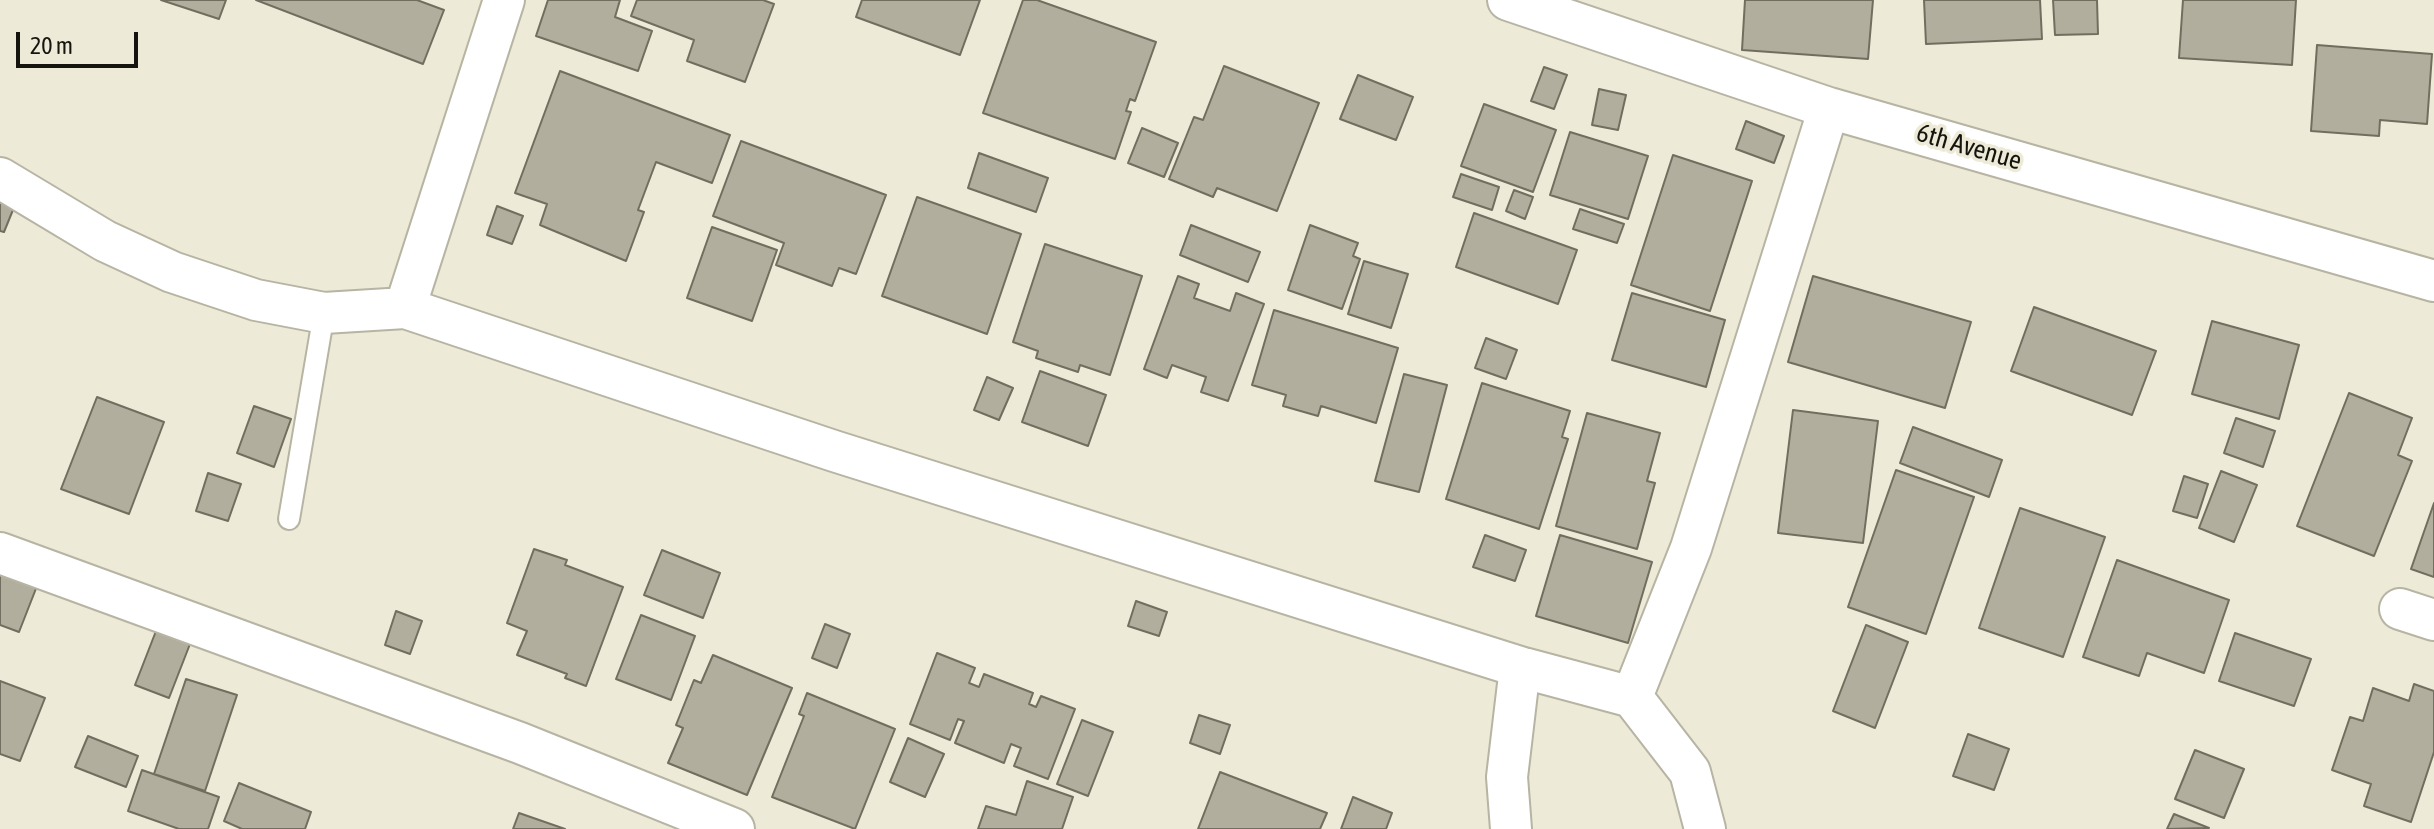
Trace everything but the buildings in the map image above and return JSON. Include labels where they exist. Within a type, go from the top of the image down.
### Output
[{"type":"street","points":[[405,308],[504,0]]},
{"type":"street","name":"6th Avenue","points":[[1508,0],[1829,108],[2434,281]]},
{"type":"street","points":[[1632,697],[1691,548],[1829,108]]},
{"type":"street","points":[[0,178],[105,241],[172,272],[256,300],[324,313],[405,308],[834,451],[1520,667],[1632,697],[1690,772],[1705,829]]},
{"type":"street","points":[[0,553],[520,743],[734,829]]},
{"type":"street","points":[[1511,829],[1507,777],[1520,667]]},
{"type":"lane","points":[[289,519],[324,313]]}]
